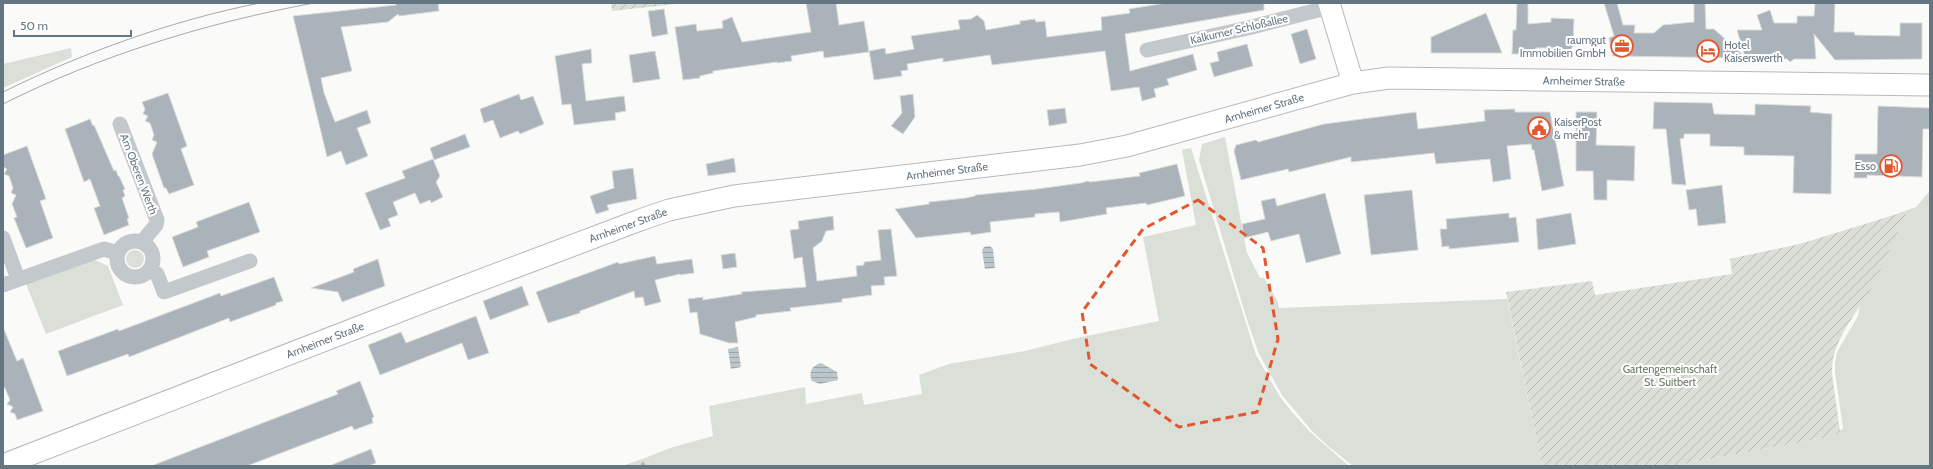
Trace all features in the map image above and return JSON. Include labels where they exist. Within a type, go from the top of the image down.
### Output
[{"type":"main road","name":"Kalkumer Schloßallee","points":[[1330,5],[1353,82]]},
{"type":"main road","name":"Arnheimer Straße","points":[[3,465],[451,291],[669,210],[734,196],[1088,153],[1127,146],[1353,82],[1389,78],[1930,85]]},
{"type":"street","name":"Kalkumer Schloßallee","points":[[1147,50],[1159,46],[1248,28],[1330,5]]},
{"type":"street","name":"Am Oberen Werth","points":[[120,124],[157,220],[156,226],[142,242]]},
{"type":"street","points":[[3,238],[18,279]]},
{"type":"street","points":[[132,241],[142,242],[149,247],[152,252],[153,259],[150,269],[144,275],[138,277],[126,275],[118,266],[117,253],[125,243],[132,241]]},
{"type":"street","points":[[3,285],[104,249],[117,253]]},
{"type":"street","points":[[150,269],[157,274],[164,292],[250,261]]},
{"type":"highlighted area","points":[[1198,200],[1263,248],[1278,339],[1257,412],[1179,427],[1090,364],[1082,312],[1143,229]]},
{"type":"green space","points":[[611,3],[685,3],[612,11]]},
{"type":"green space","points":[[71,48],[72,57],[3,88],[3,64]]},
{"type":"green space","points":[[1225,137],[1247,253],[1260,278],[1264,278],[1277,300],[1279,308],[1507,299],[1542,466],[1353,466],[1311,430],[1282,395],[1259,354],[1248,323],[1199,160],[1202,144]]},
{"type":"green space","points":[[1191,148],[1256,355],[1280,397],[1292,412],[1309,431],[1349,466],[651,466],[645,458],[670,448],[713,436],[709,406],[805,387],[806,404],[862,393],[864,405],[922,394],[919,375],[949,364],[1025,351],[1077,338],[1159,321],[1143,237],[1196,225],[1182,150]]},
{"type":"green space","points":[[1930,191],[1930,466],[1674,466],[1833,436],[1843,428],[1835,373],[1835,363],[1837,352],[1858,316],[1866,270],[1730,259],[1800,244],[1877,221],[1916,207]]},
{"type":"green space","name":"Gartengemeinschaft St. Suitbert","points":[[1907,211],[1874,283],[1847,326],[1836,349],[1832,373],[1840,431],[1833,436],[1674,466],[1542,466],[1506,292],[1592,281],[1595,295],[1732,274],[1730,259],[1800,244]]},
{"type":"green space","points":[[131,250],[139,250],[144,255],[142,266],[139,268],[131,268],[126,263],[126,255]]},
{"type":"green space","points":[[93,259],[108,266],[123,305],[46,334],[26,284]]},
{"type":"green space","points":[[645,458],[651,466],[622,466]]},
{"type":"shaded area","points":[[990,246],[993,249],[995,268],[985,269],[982,250],[984,247]]},
{"type":"shaded area","points":[[738,347],[741,367],[731,369],[728,349]]},
{"type":"shaded area","points":[[821,363],[837,372],[838,380],[820,384],[812,381],[810,375],[813,367]]},
{"type":"building","points":[[396,3],[438,3],[439,11],[399,16],[398,14],[388,22],[341,27],[352,71],[321,78],[324,93],[335,122],[367,110],[371,123],[357,128],[368,156],[346,165],[341,151],[327,157],[293,16],[396,5]]},
{"type":"building","points":[[806,3],[836,3],[839,25],[864,21],[869,52],[824,58],[823,51],[791,56],[792,61],[713,71],[713,73],[700,76],[700,78],[683,80],[675,27],[696,24],[697,31],[723,28],[722,21],[732,17],[742,42],[811,32]]},
{"type":"building","points":[[1166,3],[1264,3],[1264,10],[1125,34],[1130,71],[1193,54],[1197,70],[1167,79],[1169,85],[1154,89],[1156,97],[1142,101],[1139,87],[1111,91],[1105,51],[992,65],[990,55],[943,62],[943,58],[907,64],[908,70],[901,71],[902,76],[874,80],[869,51],[885,48],[886,54],[914,49],[911,36],[960,29],[958,20],[971,19],[977,15],[984,21],[986,30],[1020,24],[1020,21],[1035,19],[1036,22],[1045,21],[1047,37],[1102,30],[1101,17],[1130,13],[1129,9]]},
{"type":"building","points":[[1517,3],[1528,3],[1528,24],[1551,22],[1551,18],[1574,19],[1573,46],[1566,56],[1562,48],[1536,48],[1536,54],[1512,54],[1513,30],[1516,30]]},
{"type":"building","points":[[1604,3],[1617,3],[1623,25],[1635,25],[1634,33],[1654,33],[1663,25],[1694,22],[1694,3],[1705,3],[1706,29],[1714,29],[1745,57],[1737,30],[1762,30],[1757,15],[1770,10],[1774,23],[1797,23],[1797,16],[1814,16],[1815,3],[1835,3],[1834,32],[1854,32],[1855,35],[1900,36],[1900,23],[1922,23],[1922,59],[1835,60],[1814,34],[1816,59],[1794,59],[1790,62],[1787,59],[1772,59],[1768,62],[1765,59],[1745,58],[1613,56],[1609,38],[1614,36]]},
{"type":"building","points":[[664,9],[668,34],[652,37],[648,11]]},
{"type":"building","points":[[1486,13],[1502,53],[1431,53],[1431,37]]},
{"type":"building","points":[[1307,29],[1316,59],[1300,64],[1291,34]]},
{"type":"building","points":[[1247,44],[1253,66],[1214,77],[1210,63],[1219,61],[1217,52]]},
{"type":"building","points":[[591,49],[592,63],[582,64],[586,101],[624,96],[626,111],[615,113],[616,120],[574,125],[571,104],[562,105],[555,56]]},
{"type":"building","points":[[655,51],[660,79],[633,83],[629,55]]},
{"type":"building","points":[[168,93],[187,146],[181,149],[194,185],[169,194],[166,188],[164,188],[152,154],[157,142],[152,140],[154,135],[150,123],[145,121],[148,116],[143,114],[145,109],[142,102]]},
{"type":"building","points":[[519,94],[521,100],[533,96],[544,124],[520,134],[518,131],[500,138],[493,120],[484,123],[480,109]]},
{"type":"building","points":[[913,94],[915,117],[903,134],[891,126],[902,113],[900,96]]},
{"type":"building","points":[[1654,102],[1712,103],[1714,114],[1755,115],[1755,104],[1811,106],[1810,112],[1832,114],[1831,194],[1793,193],[1794,156],[1744,155],[1744,147],[1710,146],[1710,134],[1684,134],[1684,138],[1680,139],[1686,185],[1672,184],[1666,129],[1653,129]]},
{"type":"building","points":[[1878,106],[1930,108],[1930,129],[1923,129],[1922,177],[1867,175],[1867,178],[1854,178],[1855,154],[1877,154]]},
{"type":"building","points":[[1065,108],[1067,123],[1049,126],[1047,110]]},
{"type":"building","points":[[1515,109],[1515,112],[1550,112],[1564,186],[1542,191],[1534,150],[1532,150],[1531,144],[1507,146],[1511,179],[1493,182],[1490,159],[1436,164],[1434,153],[1351,162],[1351,157],[1289,172],[1288,169],[1241,180],[1234,151],[1236,145],[1256,140],[1258,142],[1324,124],[1416,112],[1418,129],[1485,121],[1484,110]]},
{"type":"building","points":[[1576,112],[1597,112],[1596,145],[1635,146],[1634,181],[1607,180],[1607,200],[1594,200],[1593,171],[1576,171]]},
{"type":"building","points":[[90,119],[114,171],[116,170],[125,189],[123,190],[125,196],[122,198],[129,218],[127,219],[129,225],[104,235],[94,208],[100,206],[90,179],[84,182],[65,129]]},
{"type":"building","points":[[465,134],[470,147],[434,160],[430,148]]},
{"type":"building","points":[[27,146],[46,199],[40,201],[53,238],[26,248],[14,218],[17,217],[12,204],[16,195],[11,193],[13,188],[9,176],[4,174],[7,169],[3,167],[3,155]]},
{"type":"building","points":[[734,158],[736,172],[708,176],[706,164]]},
{"type":"building","points":[[433,159],[440,176],[436,182],[443,197],[431,203],[430,200],[420,204],[415,193],[393,202],[398,215],[388,219],[391,226],[380,230],[365,193],[405,178],[402,171]]},
{"type":"building","points":[[1177,164],[1185,196],[1147,205],[1146,203],[1106,208],[1107,214],[1060,222],[1059,212],[1035,214],[1035,217],[990,222],[991,232],[971,235],[970,232],[916,238],[895,209],[929,204],[929,202],[966,198],[975,195],[1140,176],[1139,173]]},
{"type":"building","points":[[633,168],[637,199],[607,205],[609,210],[596,214],[590,196],[614,188],[612,171]]},
{"type":"building","points":[[1722,185],[1726,223],[1698,226],[1696,209],[1689,210],[1686,190]]},
{"type":"building","points":[[1412,190],[1418,250],[1371,255],[1364,195]]},
{"type":"building","points":[[1325,193],[1341,254],[1306,263],[1299,234],[1271,241],[1268,232],[1244,238],[1242,224],[1265,219],[1261,201],[1275,198],[1277,206]]},
{"type":"building","points":[[249,202],[260,232],[207,251],[209,257],[183,267],[172,237],[198,227],[196,222]]},
{"type":"building","points":[[1509,213],[1509,218],[1516,217],[1519,242],[1449,249],[1449,246],[1442,247],[1440,229],[1447,229],[1446,219]]},
{"type":"building","points":[[1571,213],[1576,244],[1538,250],[1536,219]]},
{"type":"building","points":[[833,216],[834,230],[826,231],[822,241],[813,248],[817,281],[857,276],[856,266],[864,265],[864,262],[881,260],[878,230],[891,229],[897,276],[884,277],[885,285],[871,286],[872,295],[842,299],[842,302],[790,308],[791,311],[756,315],[756,317],[735,322],[738,343],[729,343],[700,334],[697,312],[690,313],[688,299],[703,297],[703,300],[742,294],[741,292],[806,287],[802,257],[794,259],[790,230],[799,229],[798,221]]},
{"type":"building","points":[[735,253],[737,267],[723,269],[721,255]]},
{"type":"building","points":[[655,256],[657,264],[692,259],[694,273],[680,274],[655,280],[661,302],[645,306],[643,297],[635,298],[634,291],[580,311],[580,313],[548,323],[536,292],[618,262],[619,264]]},
{"type":"building","points":[[378,259],[385,286],[342,302],[338,292],[311,288],[354,272],[353,269]]},
{"type":"building","points":[[274,277],[283,301],[276,303],[276,305],[230,322],[229,318],[129,357],[128,354],[67,376],[58,351],[118,329],[119,331],[220,293],[221,296]]},
{"type":"building","points":[[522,286],[529,305],[490,320],[483,301]]},
{"type":"building","points":[[476,316],[489,353],[468,360],[462,343],[380,375],[368,345],[401,332],[406,343]]},
{"type":"building","points":[[3,327],[17,361],[23,358],[43,411],[17,420],[15,414],[10,412],[13,407],[7,404],[10,400],[5,388],[3,387]]},
{"type":"building","points":[[360,381],[374,417],[372,418],[373,423],[354,430],[352,426],[247,466],[151,466],[338,394],[336,391]]},
{"type":"building","points":[[371,449],[376,463],[368,466],[329,466]]},
{"type":"tram line","points":[[3,92],[64,64],[128,39],[161,28],[227,10],[260,3]]},
{"type":"tram line","points":[[3,104],[78,70],[155,43],[234,20],[314,3]]},
{"type":"place","name":"raumgut Immobilien GmbH","points":[[1622,46]]},
{"type":"place","name":"Hotel Kaiserswerth","points":[[1708,51]]},
{"type":"place","name":"KaiserPost & mehr","points":[[1539,128]]},
{"type":"place","name":"Esso","points":[[1891,166]]}]
